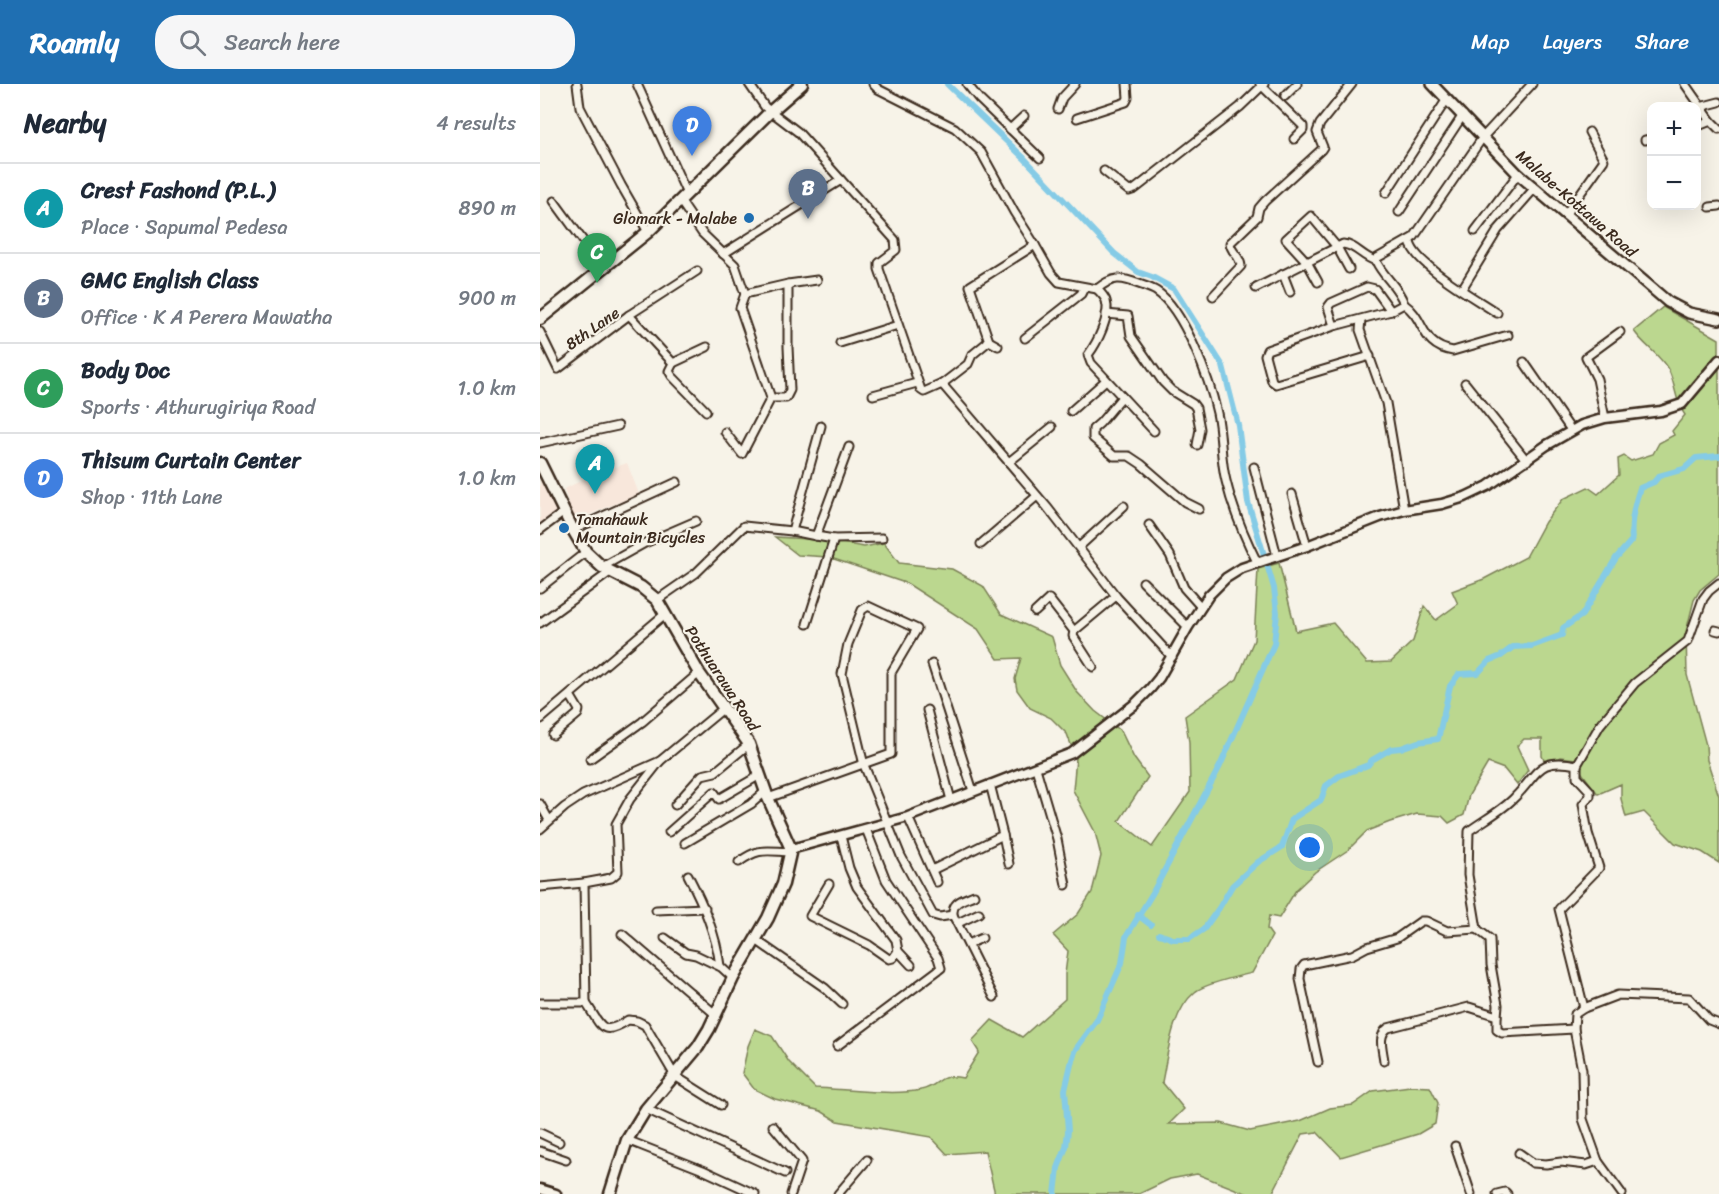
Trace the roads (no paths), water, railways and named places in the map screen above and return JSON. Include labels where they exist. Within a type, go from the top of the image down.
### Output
[{"type":"main road","points":[[540,317],[648,232],[770,112],[802,84]]},
{"type":"main road","name":"Malabe-Kottawa Road","points":[[1432,84],[1534,189],[1668,302],[1689,313],[1719,319]]},
{"type":"main road","name":"Pothuarawa Road","points":[[540,463],[586,552],[606,570],[641,587],[657,600],[699,673],[749,744],[790,850]]},
{"type":"main road","points":[[610,1194],[627,1140],[646,1109],[675,1076],[710,1029],[733,978],[768,918],[783,884],[790,850]]},
{"type":"street","points":[[578,84],[580,107],[648,232]]},
{"type":"street","points":[[637,84],[684,198],[702,233],[735,265],[745,294],[740,308],[771,398],[742,454],[725,432]]},
{"type":"street","points":[[749,84],[770,112],[798,132],[895,240],[896,250],[878,266],[921,390],[924,392],[942,384],[968,364],[972,355],[989,341]]},
{"type":"street","points":[[873,84],[878,89],[955,128],[981,152],[1014,212],[1051,273],[1059,282],[1097,289],[1115,279],[1123,278],[1156,291],[1171,304],[1200,357],[1217,412],[1221,461],[1238,524],[1266,559]]},
{"type":"street","points":[[967,84],[979,99],[1040,158]]},
{"type":"street","points":[[1058,109],[1062,98],[1075,84]]},
{"type":"street","points":[[1077,118],[1125,102],[1128,98],[1127,84]]},
{"type":"street","points":[[1285,96],[1297,84]]},
{"type":"street","points":[[1213,296],[1241,266],[1240,259],[1231,248],[1230,243],[1257,217],[1259,208],[1265,201],[1321,150],[1323,147],[1317,132],[1320,124],[1352,84]]},
{"type":"street","points":[[1376,261],[1377,258],[1410,241],[1483,137],[1532,84]]},
{"type":"street","points":[[1685,84],[1697,102]]},
{"type":"street","points":[[1104,171],[1129,190],[1135,189],[1240,107],[1262,85],[1303,126],[1303,130],[1294,139]]},
{"type":"street","points":[[1386,193],[1447,99]]},
{"type":"street","points":[[1701,107],[1719,102]]},
{"type":"street","points":[[1701,108],[1719,129]]},
{"type":"street","points":[[1399,212],[1463,115]]},
{"type":"street","points":[[1010,129],[1024,116]]},
{"type":"street","points":[[1701,125],[1711,121]]},
{"type":"street","points":[[1564,215],[1604,160],[1588,132]]},
{"type":"street","points":[[1475,231],[1518,174]]},
{"type":"street","points":[[723,254],[841,180]]},
{"type":"street","points":[[1462,289],[1498,230],[1534,189]]},
{"type":"street","points":[[554,201],[603,268]]},
{"type":"street","points":[[1710,207],[1719,206]]},
{"type":"street","points":[[1318,282],[1307,262],[1286,239],[1311,216],[1337,246],[1349,269]]},
{"type":"street","points":[[1410,241],[1427,266],[1497,313]]},
{"type":"street","points":[[1256,288],[1343,244],[1352,245],[1366,258],[1376,261]]},
{"type":"street","points":[[998,346],[989,341],[970,286],[1035,245]]},
{"type":"street","points":[[1376,261],[1401,295],[1404,304],[1415,315],[1429,340],[1446,350],[1453,351],[1508,335]]},
{"type":"street","points":[[629,315],[697,271]]},
{"type":"street","points":[[1282,274],[1290,292]]},
{"type":"street","points":[[745,294],[817,280]]},
{"type":"street","points":[[771,398],[786,398],[790,390],[789,284]]},
{"type":"street","points":[[1334,326],[1328,311],[1331,303],[1367,287],[1375,289],[1391,311]]},
{"type":"street","points":[[1025,338],[1081,294],[1084,288]]},
{"type":"street","points":[[1097,289],[1106,301],[1106,314],[1098,340],[1088,355],[1091,363],[1154,431]]},
{"type":"street","points":[[1370,356],[1276,384],[1272,381],[1265,355],[1267,350],[1334,326],[1391,311],[1404,304]]},
{"type":"street","points":[[1106,314],[1128,316],[1131,336],[1163,382],[1196,408],[1200,429],[1197,445]]},
{"type":"street","name":"8th Lane","points":[[540,332],[558,369],[629,315],[673,363],[669,371],[672,376],[706,411]]},
{"type":"street","points":[[1361,320],[1360,330],[1386,403],[1404,510]]},
{"type":"street","points":[[840,343],[898,324]]},
{"type":"street","points":[[1605,418],[1598,379],[1586,357],[1620,332]]},
{"type":"street","points":[[673,363],[707,347]]},
{"type":"street","points":[[739,862],[751,852],[790,850],[887,824],[1072,753],[1150,689],[1159,678],[1201,607],[1226,578],[1242,568],[1307,546],[1380,517],[1465,497],[1488,486],[1571,430],[1605,418],[1675,408],[1682,404],[1719,360]]},
{"type":"street","points":[[1524,362],[1571,430]]},
{"type":"street","points":[[1071,411],[1106,380]]},
{"type":"street","points":[[873,395],[917,383]]},
{"type":"street","points":[[1466,383],[1527,461]]},
{"type":"street","points":[[942,384],[1038,496],[1116,596],[1172,657]]},
{"type":"street","points":[[1122,397],[1093,429],[1093,438],[1114,456],[1129,456],[1141,464],[1185,502],[1199,509]]},
{"type":"street","points":[[540,443],[618,426]]},
{"type":"street","points":[[792,531],[821,426]]},
{"type":"street","points":[[1009,462],[1052,427]]},
{"type":"street","points":[[816,536],[849,447]]},
{"type":"street","points":[[1254,467],[1266,559]]},
{"type":"street","points":[[573,530],[652,496],[676,482]]},
{"type":"street","points":[[1292,494],[1307,546]]},
{"type":"street","points":[[981,544],[1038,496]]},
{"type":"street","points":[[1079,547],[1124,506]]},
{"type":"street","points":[[540,530],[564,512]]},
{"type":"street","points":[[540,623],[606,570],[645,543],[696,521]]},
{"type":"street","points":[[1149,525],[1170,555],[1184,588],[1201,607]]},
{"type":"street","points":[[657,600],[696,573],[744,526],[792,531],[834,539],[882,538]]},
{"type":"street","points":[[807,624],[834,539]]},
{"type":"street","points":[[540,588],[586,552]]},
{"type":"street","points":[[1143,582],[1188,627]]},
{"type":"street","points":[[1584,1008],[1559,909],[1599,868],[1588,833],[1583,804],[1590,796],[1590,791],[1577,777],[1577,765],[1600,725],[1635,682],[1688,641],[1703,599],[1719,583]]},
{"type":"street","points":[[1093,667],[1072,636],[1074,631],[1116,596]]},
{"type":"street","points":[[1035,612],[1049,599],[1074,631]]},
{"type":"street","points":[[685,843],[767,795],[864,765],[891,754],[891,673],[917,629],[868,606],[862,610],[848,644],[842,674],[864,765],[901,856],[933,915],[940,917],[953,915]]},
{"type":"street","points":[[541,719],[665,614]]},
{"type":"street","points":[[932,664],[973,791]]},
{"type":"street","points":[[590,759],[642,722],[699,673]]},
{"type":"street","points":[[553,735],[578,714],[579,710],[570,695]]},
{"type":"street","points":[[540,887],[611,878],[618,872],[616,824],[630,799],[660,761],[724,708]]},
{"type":"street","points":[[927,710],[951,800]]},
{"type":"street","points":[[675,805],[702,775],[715,772],[749,744]]},
{"type":"street","points":[[540,829],[583,795],[660,761]]},
{"type":"street","points":[[1477,929],[1468,874],[1469,831],[1515,798],[1531,776],[1546,764],[1559,762],[1577,765]]},
{"type":"street","points":[[1036,768],[1057,839],[1066,885]]},
{"type":"street","points":[[669,832],[714,792],[719,799],[760,775]]},
{"type":"street","points":[[990,784],[1009,864]]},
{"type":"street","points":[[540,804],[549,820]]},
{"type":"street","points":[[908,817],[937,882]]},
{"type":"street","points":[[837,1046],[942,968],[938,958],[886,880],[866,829]]},
{"type":"street","points":[[932,870],[1003,835]]},
{"type":"street","points":[[841,837],[849,868],[858,886],[896,940],[898,951],[911,965]]},
{"type":"street","points":[[688,875],[705,908],[718,948],[720,966]]},
{"type":"street","points":[[584,883],[586,1003],[606,1029],[613,1030],[628,1020],[645,1025],[675,1076],[721,1106]]},
{"type":"street","points":[[829,884],[810,916],[869,945],[889,959],[893,958],[898,951]]},
{"type":"street","points":[[974,895],[955,904],[952,908],[953,915],[994,997]]},
{"type":"street","points":[[656,910],[705,908]]},
{"type":"street","points":[[958,923],[979,913]]},
{"type":"street","points":[[1318,1062],[1300,979],[1301,969],[1305,965],[1353,955],[1367,947],[1397,938],[1421,921],[1447,931],[1477,929],[1490,939],[1491,965],[1498,1005],[1497,1030],[1502,1033],[1574,1029]]},
{"type":"street","points":[[622,934],[716,1014]]},
{"type":"street","points":[[665,938],[686,953],[720,966],[733,978]]},
{"type":"street","points":[[968,944],[982,938]]},
{"type":"street","points":[[756,940],[825,988],[842,1004]]},
{"type":"street","points":[[1622,1194],[1598,1161],[1583,1119],[1582,1070],[1574,1029],[1575,1014],[1584,1008],[1618,995],[1689,998],[1709,1020],[1719,1024]]},
{"type":"street","points":[[540,1003],[586,1003]]},
{"type":"street","points":[[1384,1061],[1381,1037],[1388,1029],[1469,1007],[1497,1016]]},
{"type":"street","points":[[646,1109],[785,1173]]},
{"type":"street","points":[[773,1126],[802,1161],[791,1194]]},
{"type":"street","points":[[540,1133],[558,1142]]},
{"type":"street","points":[[627,1140],[703,1170],[755,1194]]},
{"type":"street","points":[[1455,1146],[1472,1194]]},
{"type":"street","points":[[540,1151],[566,1160]]},
{"type":"street","points":[[1519,1153],[1533,1162],[1546,1164],[1561,1162],[1586,1165],[1598,1161]]},
{"type":"street","points":[[838,1194],[867,1160]]},
{"type":"street","points":[[540,1189],[556,1194]]},
{"type":"street","points":[[1497,1194],[1504,1192],[1507,1194]]},
{"type":"waterway","points":[[947,84],[1024,158],[1114,253],[1138,272],[1174,289],[1223,366],[1238,425],[1248,502],[1274,588],[1277,613],[1274,644],[1220,766],[1152,894],[1126,937],[1122,963],[1097,1020],[1076,1049],[1065,1090],[1068,1131],[1066,1147],[1058,1168],[1055,1194]]},
{"type":"waterway","points":[[1159,934],[1173,939],[1189,939],[1204,929],[1232,886],[1258,862],[1282,847],[1292,819],[1321,800],[1326,786],[1339,776],[1368,765],[1372,760],[1391,749],[1438,739],[1450,686],[1459,674],[1478,673],[1489,661],[1513,647],[1532,646],[1562,635],[1563,628],[1582,615],[1616,558],[1632,540],[1633,514],[1640,488],[1654,482],[1659,476],[1684,469],[1696,458],[1719,456]]},
{"type":"waterway","points":[[1138,915],[1151,925]]},
{"type":"place","name":"Thisum Curtain Center","points":[[692,156]]},
{"type":"place","name":"Glomark - Malabe","points":[[749,218]]},
{"type":"place","name":"GMC English Class","points":[[808,219]]},
{"type":"place","name":"Body Doc","points":[[597,283]]},
{"type":"place","name":"Crest Fashond (P.L.)","points":[[595,494]]},
{"type":"place","name":"Tomahawk Mountain Bicycles","points":[[564,528]]}]
